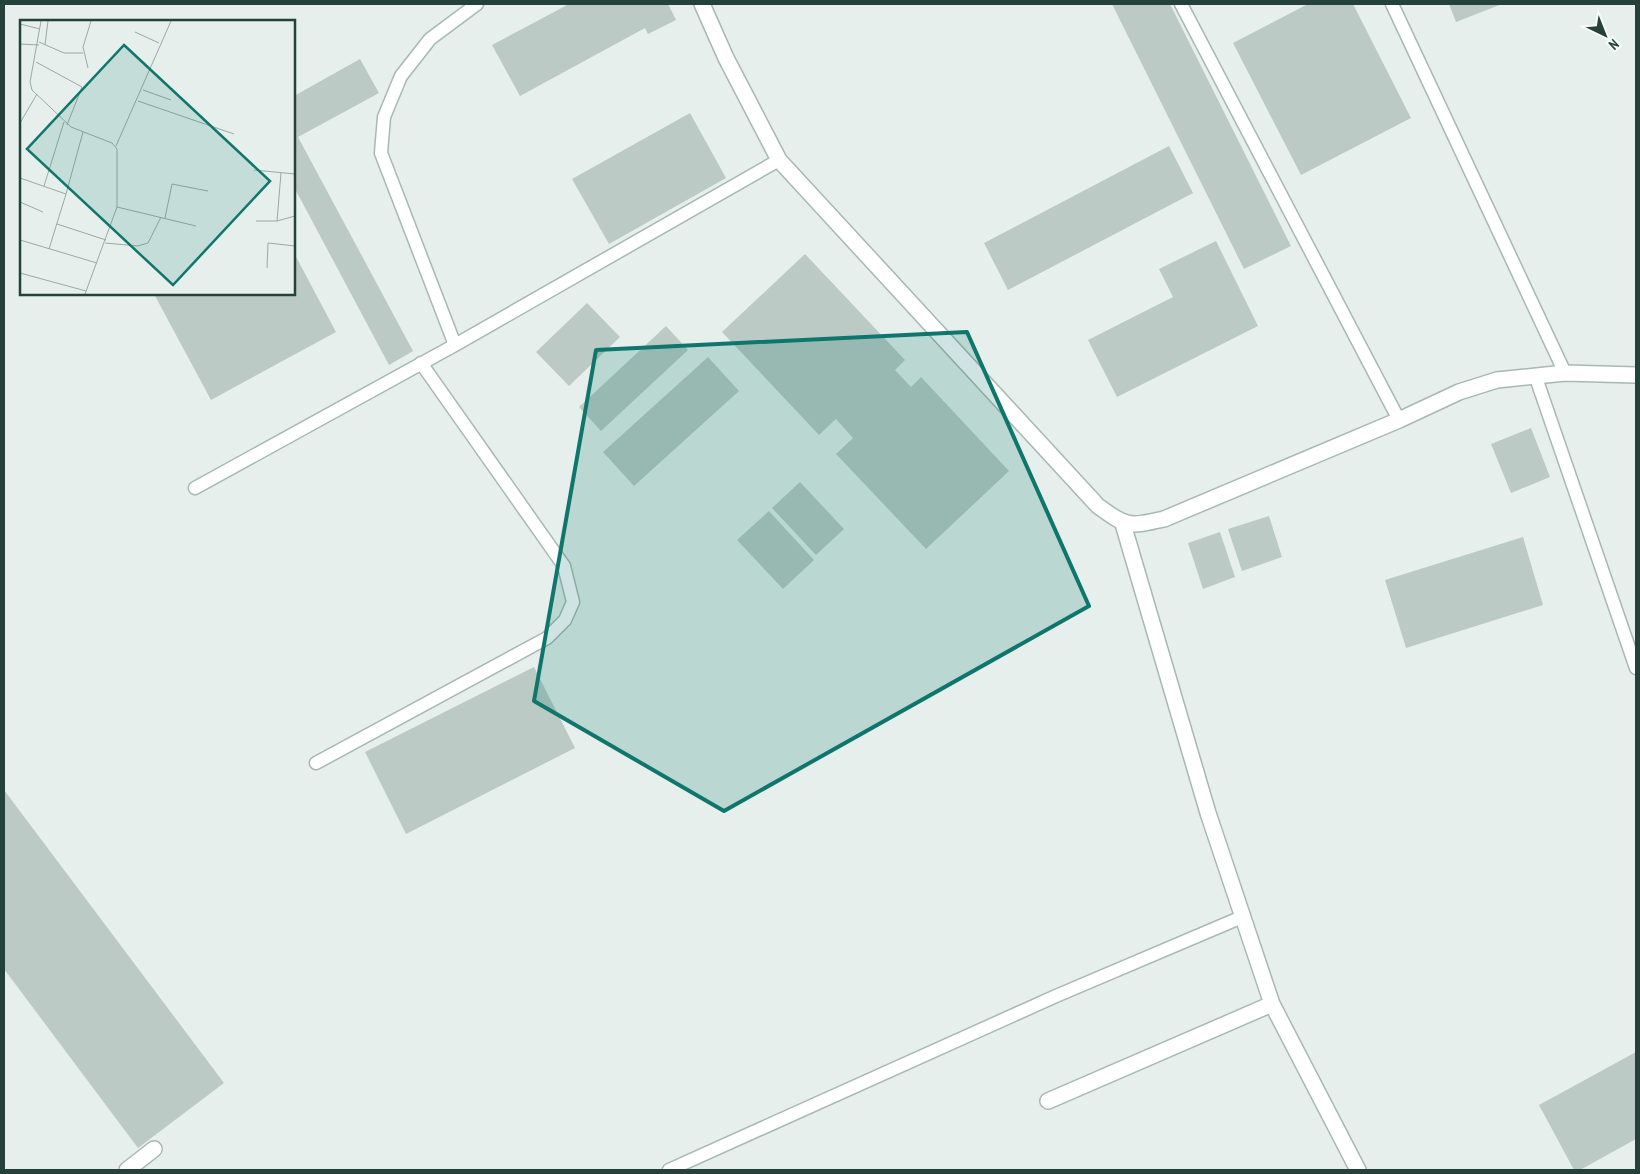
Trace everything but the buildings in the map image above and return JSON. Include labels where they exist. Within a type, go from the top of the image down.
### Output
[{"type":"street","points":[[702,4],[726,58],[779,160],[1098,506],[1123,524],[1145,524],[1164,520],[1399,420],[1459,392],[1497,380],[1565,373],[1636,374]]},
{"type":"street","points":[[1123,524],[1208,813],[1272,1004],[1358,1170]]},
{"type":"street","points":[[1048,1101],[1272,1004]]},
{"type":"street","points":[[127,1170],[154,1149]]},
{"type":"lane","points":[[455,345],[381,153],[384,117],[401,76],[430,39],[477,4]]},
{"type":"lane","points":[[1180,4],[1399,420]]},
{"type":"lane","points":[[1392,4],[1565,373]]},
{"type":"lane","points":[[195,488],[455,345],[779,160]]},
{"type":"lane","points":[[316,763],[547,638],[565,620],[573,602],[564,566],[421,362]]},
{"type":"lane","points":[[1535,375],[1636,668]]},
{"type":"lane","points":[[669,1170],[1056,996],[1242,917]]},
{"type":"highlighted area","points":[[967,332],[1089,606],[724,811],[534,701],[596,350]]}]
